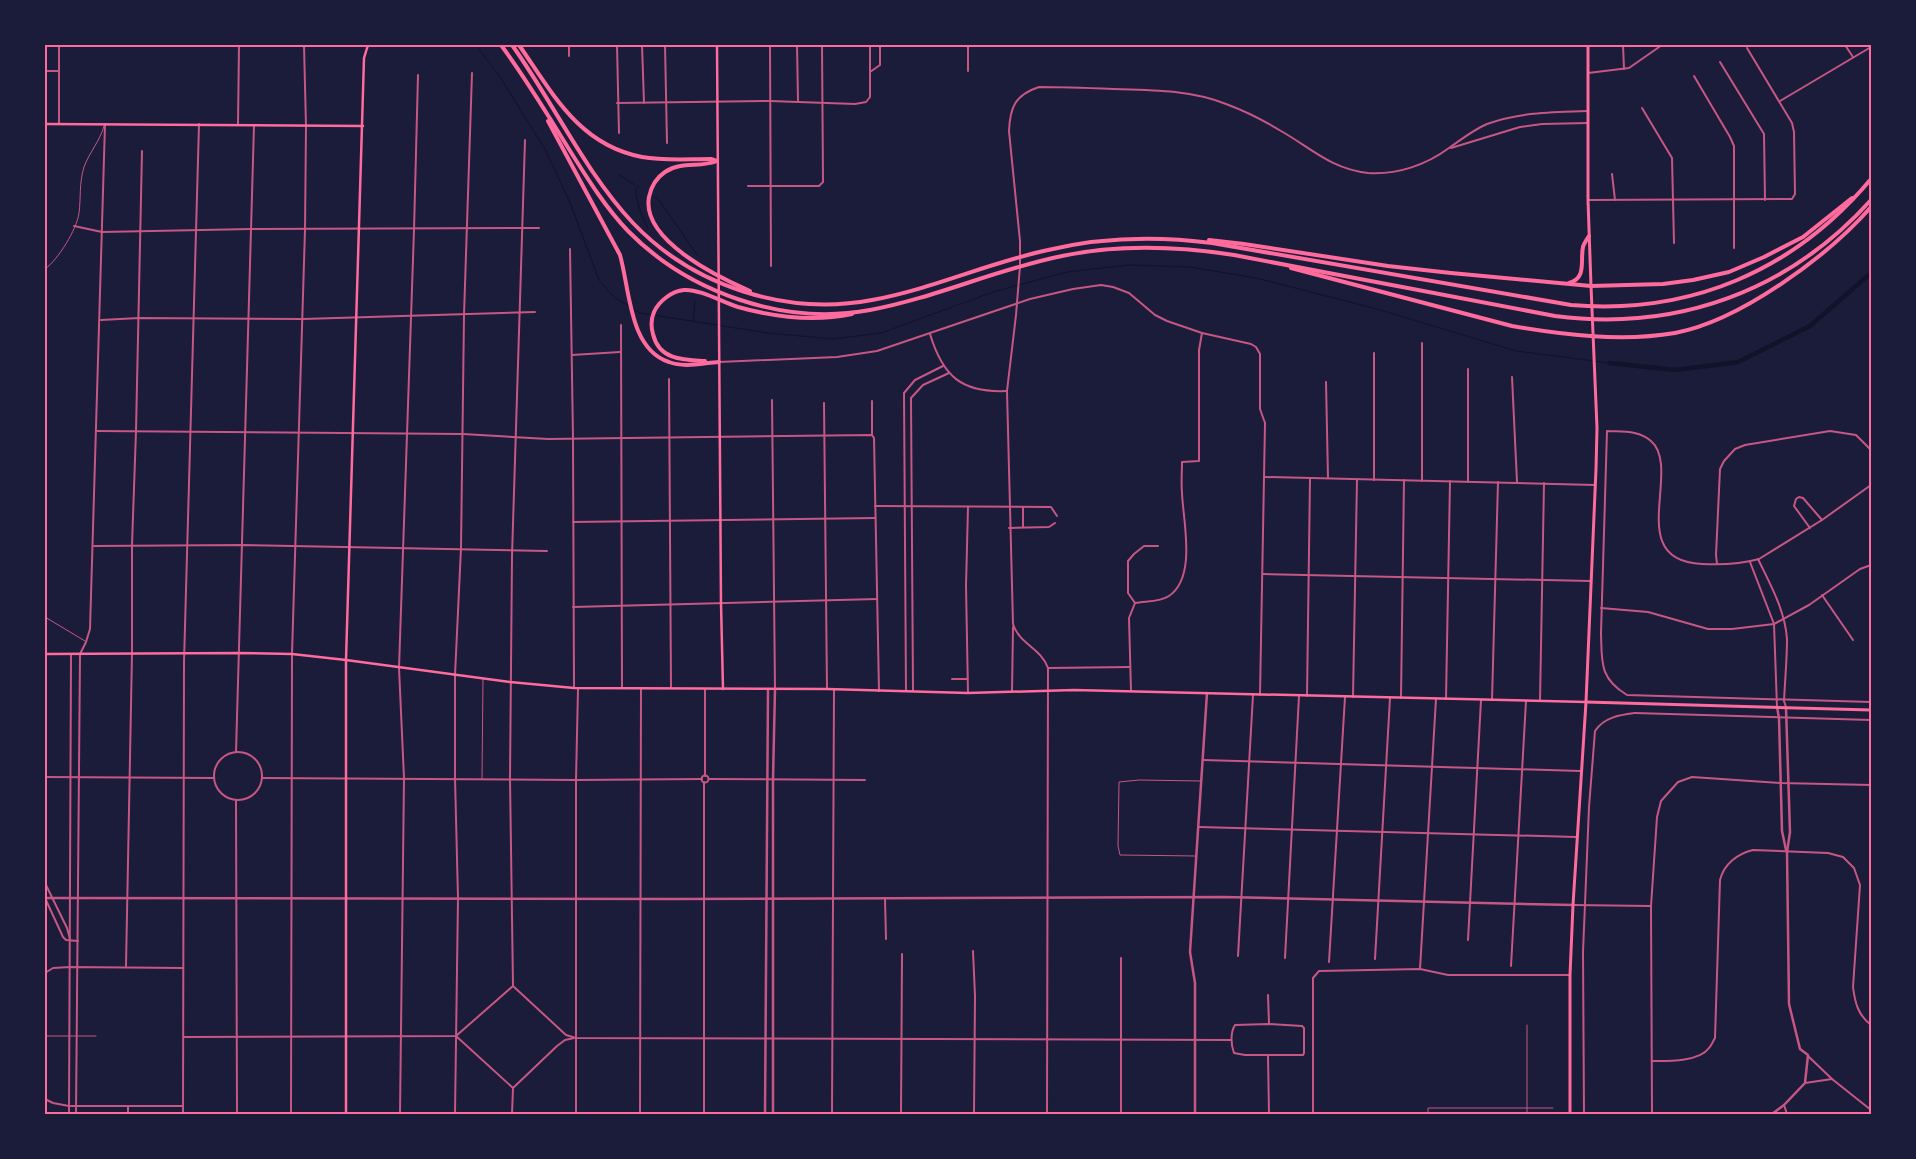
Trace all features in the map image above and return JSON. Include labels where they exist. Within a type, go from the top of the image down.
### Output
[{"type":"highway","points":[[501,45],[607,206],[639,241],[677,270],[712,289],[764,306],[811,313],[868,310]]},
{"type":"highway","points":[[512,45],[605,188],[639,229],[669,254],[695,270],[736,289],[766,298],[812,304],[858,302],[896,294],[1013,259],[1061,247],[1123,239],[1168,238],[1244,244],[1388,266],[1591,286],[1670,283],[1729,272],[1764,257],[1803,238],[1861,191]]},
{"type":"highway","points":[[519,45],[569,116],[597,140],[619,150],[642,157],[666,160],[711,159],[717,161]]},
{"type":"highway","points":[[533,92],[620,255],[636,326],[641,340],[647,349],[657,357],[670,363],[719,362]]},
{"type":"highway","points":[[717,161],[676,166],[658,178],[651,189],[649,200],[654,225],[666,240],[694,261],[725,280],[766,298]]},
{"type":"highway","points":[[1168,238],[1212,243],[1571,305],[1613,307],[1643,305],[1674,300],[1719,288],[1749,276],[1790,253],[1816,234],[1871,179]]},
{"type":"highway","points":[[719,362],[680,359],[668,356],[657,345],[652,330],[654,312],[659,303],[674,292],[683,290],[695,291],[738,307],[766,314],[827,317],[868,310],[1047,259],[1130,247],[1167,247],[1211,252],[1572,318],[1614,320],[1652,317],[1693,310],[1754,288],[1797,264],[1824,245],[1871,200]]},
{"type":"highway","points":[[1267,261],[1512,326],[1593,336],[1651,336],[1675,333],[1720,319],[1771,290],[1814,260],[1840,238],[1871,207]]},
{"type":"highway","points":[[1567,284],[1575,281],[1581,275],[1584,247],[1589,236]]},
{"type":"main road","points":[[346,1114],[346,660],[364,58],[368,45]]},
{"type":"main road","points":[[717,45],[723,689]]},
{"type":"main road","points":[[1570,1114],[1570,975],[1586,702],[1597,428],[1588,200],[1588,45]]},
{"type":"main road","points":[[45,124],[363,126]]},
{"type":"main road","points":[[45,654],[292,654],[510,682],[574,688],[834,689],[968,693],[1049,690],[1131,691],[1871,710]]},
{"type":"street","points":[[59,45],[59,124]]},
{"type":"street","points":[[238,124],[239,45]]},
{"type":"street","points":[[291,1114],[292,654],[305,230],[306,126],[304,45]]},
{"type":"street","points":[[569,45],[569,56]]},
{"type":"street","points":[[617,45],[619,133]]},
{"type":"street","points":[[642,45],[644,103]]},
{"type":"street","points":[[665,45],[667,143]]},
{"type":"street","points":[[770,45],[771,266]]},
{"type":"street","points":[[797,45],[798,101]]},
{"type":"street","points":[[748,186],[818,186],[823,182],[822,45]]},
{"type":"street","points":[[618,103],[798,101],[855,104],[866,102],[870,97],[870,45]]},
{"type":"street","points":[[870,72],[880,65],[880,45]]},
{"type":"street","points":[[968,45],[968,71]]},
{"type":"street","points":[[1623,45],[1624,69]]},
{"type":"street","points":[[1588,73],[1629,68],[1662,45]]},
{"type":"street","points":[[1845,45],[1853,57]]},
{"type":"street","points":[[1780,101],[1871,47]]},
{"type":"street","points":[[1588,200],[1792,199],[1795,194],[1794,132],[1780,101],[1747,48]]},
{"type":"street","points":[[1720,62],[1764,134],[1765,200]]},
{"type":"street","points":[[45,71],[59,71]]},
{"type":"street","points":[[455,1114],[458,898],[455,675],[461,548],[464,315],[472,73]]},
{"type":"street","points":[[400,1114],[404,778],[399,668],[418,75]]},
{"type":"street","points":[[1694,76],[1734,146],[1734,248]]},
{"type":"street","points":[[1012,692],[1013,624],[1009,528],[1007,391],[1020,274],[1020,241],[1009,150],[1010,113],[1016,102],[1026,92],[1039,87],[1165,91],[1206,98],[1255,116],[1333,164],[1366,173],[1399,171],[1432,160],[1468,133],[1487,124],[1512,116],[1588,111]]},
{"type":"street","points":[[1642,108],[1672,158],[1674,243]]},
{"type":"street","points":[[1449,149],[1520,127],[1542,124],[1588,123]]},
{"type":"street","points":[[45,269],[51,265],[61,251],[79,215],[79,192],[82,174],[86,161],[105,124]]},
{"type":"street","points":[[76,1114],[80,654],[90,628],[94,546],[105,124]]},
{"type":"street","points":[[183,1114],[184,653],[199,124]]},
{"type":"street","points":[[236,752],[254,125]]},
{"type":"street","points":[[525,140],[512,550],[510,682],[513,986],[566,1035],[576,1038]]},
{"type":"street","points":[[126,966],[132,653],[132,545],[142,151]]},
{"type":"street","points":[[1612,174],[1615,200]]},
{"type":"street","points":[[74,226],[102,232],[251,229],[467,230],[539,228]]},
{"type":"street","points":[[570,249],[574,688]]},
{"type":"street","points":[[719,362],[855,355],[888,349],[1030,299],[1073,288],[1101,285],[1122,289],[1160,318],[1202,333],[1245,342],[1256,347],[1259,352],[1260,409],[1265,423],[1260,695]]},
{"type":"street","points":[[100,320],[138,318],[303,319],[535,312]]},
{"type":"street","points":[[621,325],[622,688]]},
{"type":"street","points":[[1135,603],[1162,600],[1171,595],[1183,576],[1186,561],[1181,492],[1182,462],[1199,461],[1199,350],[1202,333]]},
{"type":"street","points":[[930,334],[935,351],[943,366],[962,384],[979,390],[1007,391]]},
{"type":"street","points":[[1422,343],[1422,481]]},
{"type":"street","points":[[572,355],[620,352]]},
{"type":"street","points":[[1374,352],[1374,480]]},
{"type":"street","points":[[906,691],[904,393],[909,385],[922,376],[943,366]]},
{"type":"street","points":[[1468,369],[1468,482]]},
{"type":"street","points":[[912,691],[911,398],[923,385],[949,373]]},
{"type":"street","points":[[1512,377],[1517,482]]},
{"type":"street","points":[[669,379],[671,688]]},
{"type":"street","points":[[1326,382],[1328,478]]},
{"type":"street","points":[[772,400],[775,602],[773,1114]]},
{"type":"street","points":[[872,401],[879,691]]},
{"type":"street","points":[[824,404],[827,689]]},
{"type":"street","points":[[903,404],[911,404]]},
{"type":"street","points":[[97,431],[463,434],[516,438],[720,436],[773,438],[872,435]]},
{"type":"street","points":[[1717,565],[1720,469],[1724,461],[1735,449],[1744,445],[1830,431],[1856,435],[1871,450]]},
{"type":"street","points":[[1871,485],[1810,528],[1758,559],[1750,562],[1717,565],[1686,562],[1677,558],[1664,546],[1659,531],[1661,462],[1656,446],[1636,432],[1607,432],[1601,608],[1602,666],[1611,684],[1627,694],[1784,701],[1871,702]]},
{"type":"street","points":[[1265,477],[1595,485]]},
{"type":"street","points":[[1307,696],[1310,478]]},
{"type":"street","points":[[1353,697],[1357,479]]},
{"type":"street","points":[[1401,698],[1404,480]]},
{"type":"street","points":[[1446,699],[1450,481]]},
{"type":"street","points":[[1492,700],[1498,482]]},
{"type":"street","points":[[1540,701],[1544,483]]},
{"type":"street","points":[[1810,528],[1794,506],[1796,499],[1799,497],[1803,498],[1822,520]]},
{"type":"street","points":[[875,506],[1051,507],[1057,516]]},
{"type":"street","points":[[968,507],[966,586],[968,693]]},
{"type":"street","points":[[1023,507],[1023,528]]},
{"type":"street","points":[[573,522],[876,518]]},
{"type":"street","points":[[1009,528],[1049,527],[1055,523]]},
{"type":"street","points":[[94,546],[242,545],[547,551]]},
{"type":"street","points":[[1135,603],[1128,593],[1128,561],[1144,546],[1158,546]]},
{"type":"street","points":[[1758,559],[1774,590],[1787,638],[1784,701],[1786,707],[1790,832],[1787,852],[1789,1004],[1800,1048],[1832,1079],[1871,1110]]},
{"type":"street","points":[[1750,562],[1774,624],[1782,831],[1787,852]]},
{"type":"street","points":[[1601,608],[1648,612],[1708,629],[1732,629],[1774,624],[1822,595],[1845,578],[1871,565]]},
{"type":"street","points":[[1263,574],[1590,581]]},
{"type":"street","points":[[1822,595],[1853,640]]},
{"type":"street","points":[[573,607],[877,599]]},
{"type":"street","points":[[904,600],[912,599]]},
{"type":"street","points":[[1131,691],[1129,618],[1135,603]]},
{"type":"street","points":[[45,617],[86,642]]},
{"type":"street","points":[[1013,624],[1019,637],[1040,654],[1048,668],[1047,1114]]},
{"type":"street","points":[[69,1114],[71,654]]},
{"type":"street","points":[[1048,668],[1130,667]]},
{"type":"street","points":[[482,779],[483,678]]},
{"type":"street","points":[[952,679],[967,679]]},
{"type":"street","points":[[576,1114],[576,780],[578,688]]},
{"type":"street","points":[[640,1114],[641,688]]},
{"type":"street","points":[[262,778],[702,779],[705,776],[705,689]]},
{"type":"street","points":[[765,1114],[768,689]]},
{"type":"street","points":[[832,1114],[834,689]]},
{"type":"street","points":[[1195,1114],[1195,983],[1190,952],[1207,693]]},
{"type":"street","points":[[1238,956],[1253,695]]},
{"type":"street","points":[[1285,958],[1299,695]]},
{"type":"street","points":[[1329,962],[1345,696]]},
{"type":"street","points":[[1375,959],[1390,698]]},
{"type":"street","points":[[1420,969],[1436,698]]},
{"type":"street","points":[[1468,940],[1481,700]]},
{"type":"street","points":[[1512,966],[1526,700]]},
{"type":"street","points":[[1584,1114],[1584,905],[1595,730],[1599,724],[1614,716],[1635,713],[1871,720]]},
{"type":"street","points":[[236,752],[243,752],[255,759],[261,769],[262,778],[260,787],[254,795],[236,801],[220,793],[215,784],[214,769],[225,756],[236,752]]},
{"type":"street","points":[[1203,760],[1582,771]]},
{"type":"street","points":[[705,776],[709,779]]},
{"type":"street","points":[[45,777],[214,778]]},
{"type":"street","points":[[1652,1114],[1651,906],[1657,817],[1661,801],[1678,782],[1692,777],[1781,783],[1871,785]]},
{"type":"street","points":[[702,779],[704,782],[705,899],[704,1114]]},
{"type":"street","points":[[704,782],[709,779],[865,780]]},
{"type":"street","points":[[1196,856],[1120,855],[1118,846],[1119,782],[1140,780],[1202,781]]},
{"type":"street","points":[[236,801],[238,1114]]},
{"type":"street","points":[[1199,827],[1577,837]]},
{"type":"street","points":[[1652,1061],[1685,1059],[1699,1055],[1709,1049],[1715,1038],[1720,880],[1722,871],[1741,853],[1752,850],[1828,853],[1843,857],[1854,868],[1860,885],[1853,987],[1858,1010],[1862,1017],[1871,1025]]},
{"type":"street","points":[[45,883],[67,928],[70,941]]},
{"type":"street","points":[[78,941],[70,941],[63,937],[45,898],[511,898],[641,900],[1193,896],[1651,906]]},
{"type":"street","points":[[885,898],[886,939]]},
{"type":"street","points":[[973,952],[975,996],[974,1114]]},
{"type":"street","points":[[901,1114],[902,954]]},
{"type":"street","points":[[1121,958],[1121,1114]]},
{"type":"street","points":[[45,973],[53,968],[70,967],[183,968]]},
{"type":"street","points":[[1313,1114],[1313,978],[1319,971],[1420,969],[1448,975],[1570,975]]},
{"type":"street","points":[[183,1037],[456,1036],[513,986]]},
{"type":"street","points":[[1268,995],[1269,1024]]},
{"type":"street","points":[[1269,1024],[1302,1026],[1304,1028],[1303,1055],[1237,1054],[1232,1051],[1233,1028],[1235,1025],[1269,1024]]},
{"type":"street","points":[[1527,1025],[1527,1114]]},
{"type":"street","points":[[45,1036],[96,1036]]},
{"type":"street","points":[[456,1036],[513,1088]]},
{"type":"street","points":[[512,1114],[513,1088],[557,1046],[565,1040],[576,1038],[1232,1040]]},
{"type":"street","points":[[1268,1055],[1269,1114]]},
{"type":"street","points":[[1805,1083],[1808,1055]]},
{"type":"street","points":[[1772,1114],[1805,1083],[1832,1079]]},
{"type":"street","points":[[45,1099],[53,1103],[69,1106],[183,1106]]},
{"type":"street","points":[[1784,1104],[1787,1114]]},
{"type":"street","points":[[128,1106],[128,1114]]},
{"type":"street","points":[[1428,1114],[1428,1108],[1553,1108]]},
{"type":"waterway","points":[[476,45],[500,77],[546,151],[571,205],[599,280],[615,298],[629,306]]},
{"type":"waterway","points":[[619,175],[635,185]]},
{"type":"waterway","points":[[640,188],[637,186],[637,201],[648,228]]},
{"type":"waterway","points":[[655,197],[698,256]]},
{"type":"waterway","points":[[632,308],[640,313],[768,333],[833,339],[881,333],[993,292],[1067,272],[1129,265],[1190,267],[1256,278],[1377,309],[1516,351],[1610,363]]},
{"type":"waterway","points":[[1610,363],[1675,370],[1738,362],[1810,326],[1871,273]]},
{"type":"waterway","points":[[693,322],[695,301]]}]
